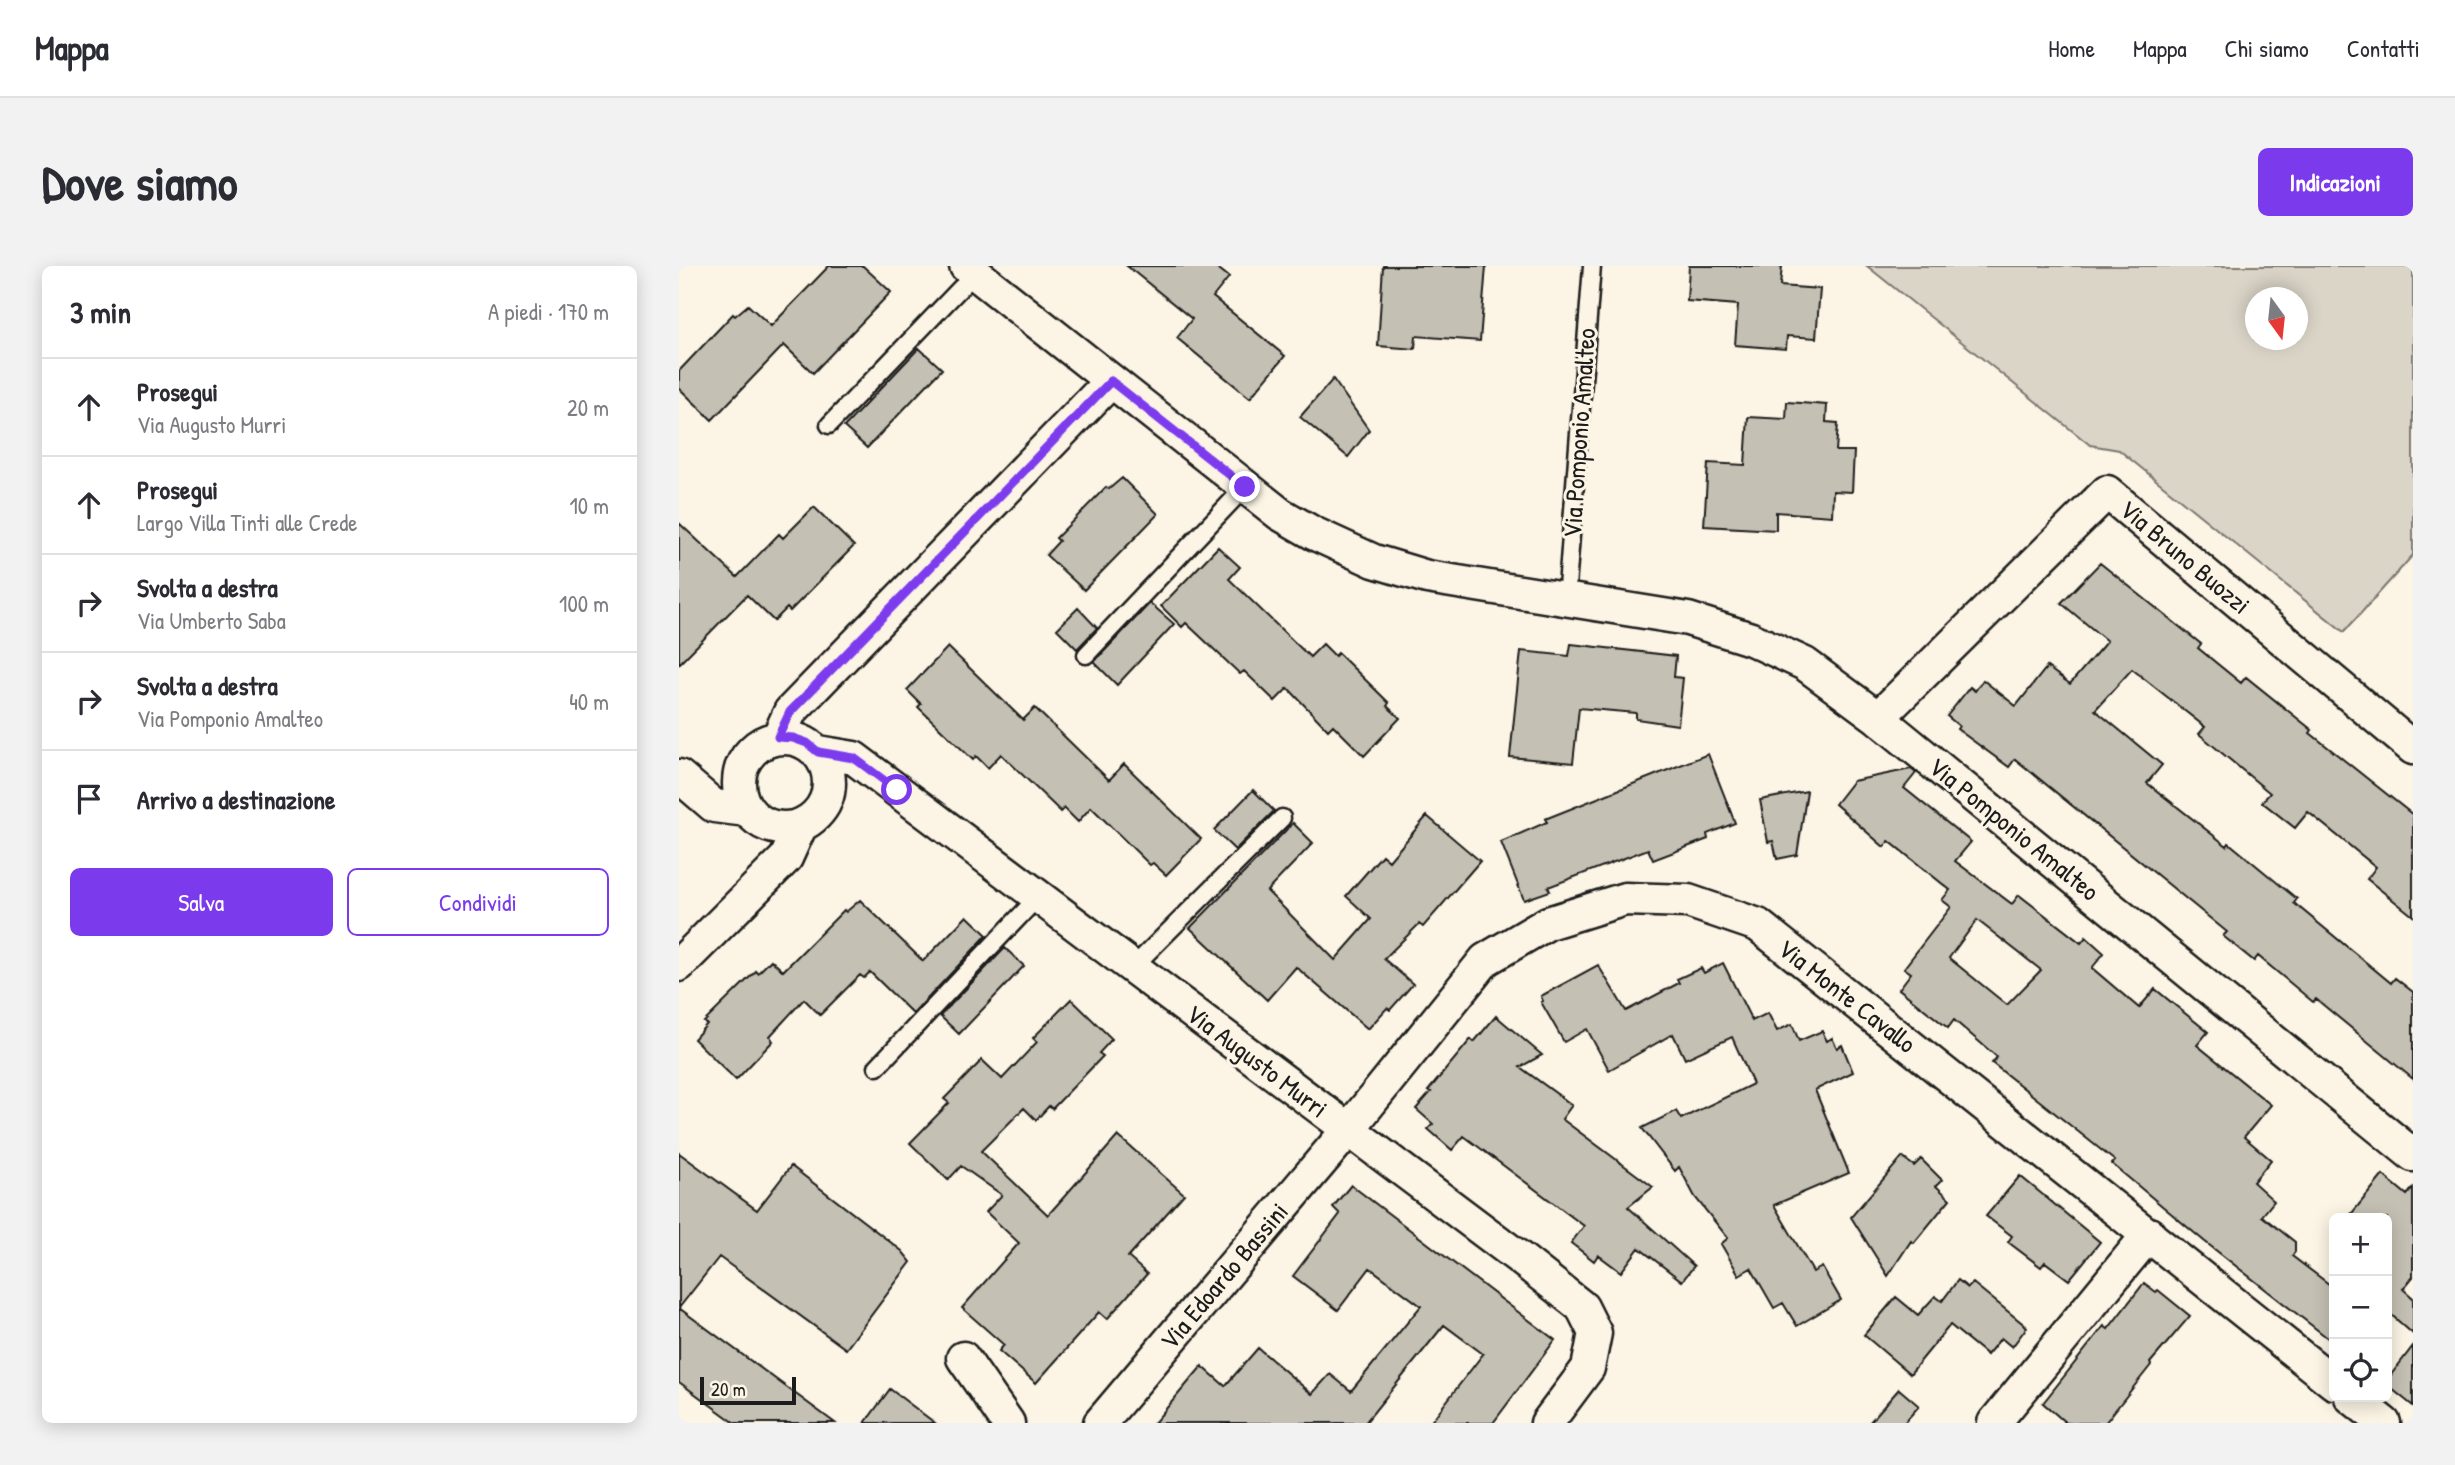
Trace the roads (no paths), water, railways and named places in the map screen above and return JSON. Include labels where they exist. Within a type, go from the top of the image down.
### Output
[{"type":"street","name":"Via Pomponio Amalteo","points":[[971,270],[1280,514],[1313,533],[1374,561],[1427,577],[1688,619],[1751,639],[1805,664],[1878,718],[2413,1155]]},
{"type":"street","points":[[778,737],[790,712],[1111,381]]},
{"type":"street","name":"Via Bruno Buozzi","points":[[1878,718],[2107,492],[2413,748]]},
{"type":"street","points":[[778,737],[800,740],[818,752],[826,764],[830,779],[824,806],[814,818],[787,829],[758,821],[747,810],[740,796],[739,780],[742,765],[750,752],[778,737]]},
{"type":"street","name":"Via Augusto Murri","points":[[818,752],[854,758],[1582,1307],[1595,1333],[1588,1368],[1547,1423]]},
{"type":"street","points":[[679,776],[714,806],[747,810]]},
{"type":"street","points":[[679,965],[786,858],[801,825]]},
{"type":"street","name":"Via Monte Cavallo","points":[[1348,1130],[1485,961],[1548,923],[1625,899],[1688,901],[1758,926],[2329,1379]]},
{"type":"street","name":"Via Edoardo Bassini","points":[[1100,1423],[1348,1130]]},
{"type":"street","points":[[1994,1423],[2149,1234]]},
{"type":"street","points":[[963,1358],[1008,1423]]},
{"type":"street","points":[[2357,1402],[2384,1423]]},
{"type":"lane","name":"Via Pomponio Amalteo","points":[[1566,600],[1592,266]]},
{"type":"lane","points":[[829,425],[971,270]]},
{"type":"lane","points":[[1086,656],[1245,487]]},
{"type":"lane","points":[[1133,967],[1282,818]]},
{"type":"lane","points":[[877,1067],[1039,897]]}]
